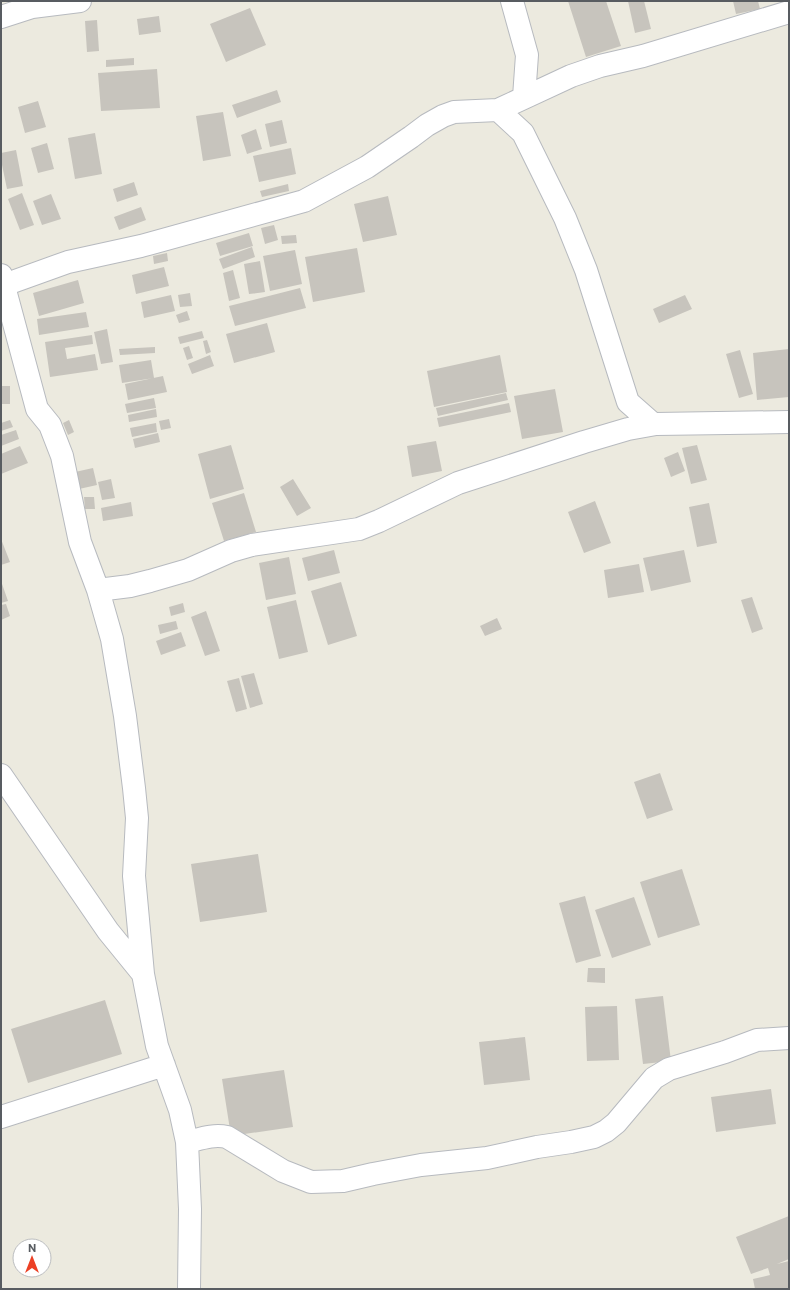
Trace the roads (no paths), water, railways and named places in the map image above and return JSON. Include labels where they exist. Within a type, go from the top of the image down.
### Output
[{"type":"street","points":[[1,17],[32,7],[80,1]]},
{"type":"street","points":[[512,1],[527,55],[523,98],[523,133]]},
{"type":"street","points":[[189,1289],[190,1209],[187,1142],[180,1110],[157,1046],[143,974],[134,876],[137,824],[134,788],[126,724],[112,639],[98,590],[80,542],[62,456],[50,425],[37,409],[3,280],[68,262],[141,246],[304,201],[367,167],[427,125],[443,116],[454,112],[498,110],[571,76],[600,66],[643,56],[789,12]]},
{"type":"street","points":[[527,55],[551,85]]},
{"type":"street","points":[[498,110],[523,133],[565,218],[586,270],[628,402],[653,424]]},
{"type":"street","points":[[618,432],[628,402]]},
{"type":"street","points":[[98,590],[150,581],[188,570],[252,545],[359,529],[458,483],[618,432],[653,424],[789,422]]},
{"type":"street","points":[[1,774],[108,932],[143,974]]},
{"type":"street","points":[[187,1142],[206,1137],[227,1137],[284,1171],[311,1182],[343,1181],[421,1165],[487,1158],[594,1137],[616,1123],[654,1078],[669,1069],[725,1052],[757,1040],[789,1038]]},
{"type":"street","points":[[1,1117],[164,1065]]}]
